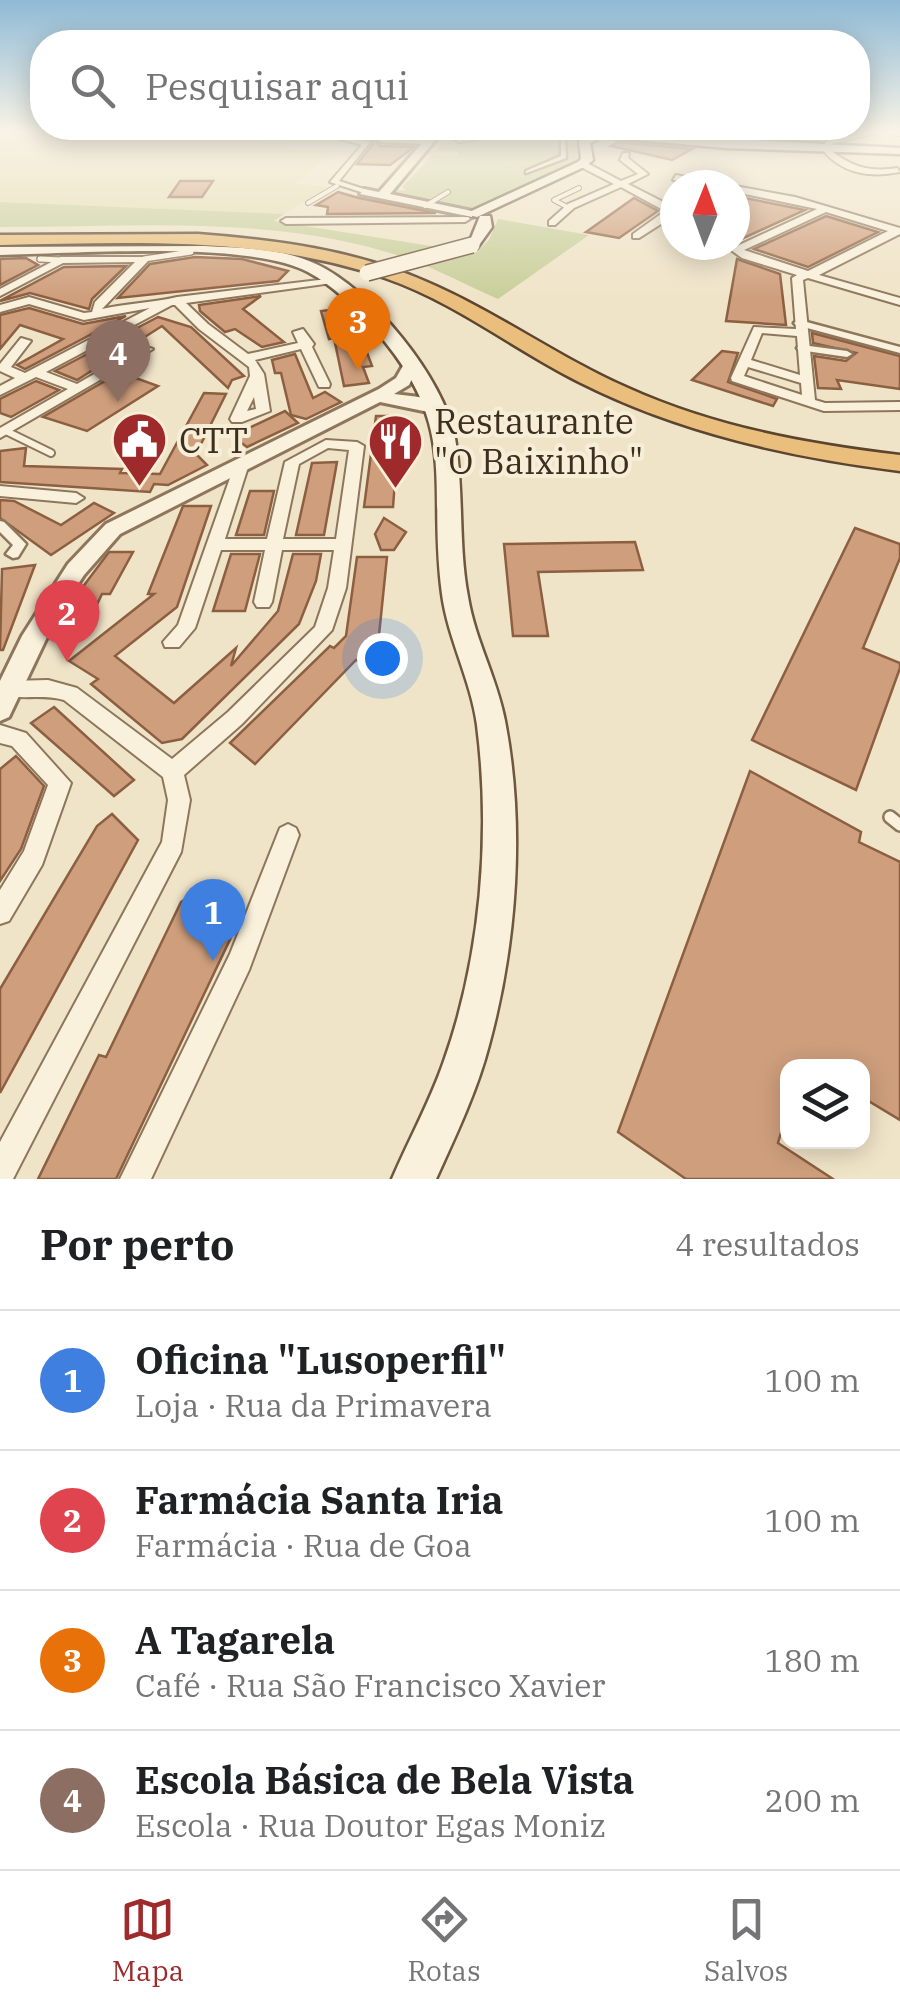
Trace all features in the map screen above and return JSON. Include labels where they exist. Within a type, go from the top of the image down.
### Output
[{"type":"highway","points":[[0,237],[214,232],[287,239],[362,254],[434,279],[581,362],[693,413],[818,452],[900,463]]},
{"type":"highway","points":[[693,413],[900,450]]},
{"type":"main road","points":[[332,280],[367,274],[538,187]]},
{"type":"main road","points":[[0,251],[190,252],[282,258],[332,280],[368,309],[431,400],[446,442],[455,594],[490,720],[495,855],[480,1002],[452,1093],[414,1179]]},
{"type":"street","points":[[342,187],[476,220]]},
{"type":"street","points":[[364,192],[378,187]]},
{"type":"street","points":[[382,196],[387,187]]},
{"type":"street","points":[[552,223],[569,208],[623,187]]},
{"type":"street","points":[[623,187],[660,205]]},
{"type":"street","points":[[751,192],[898,231]]},
{"type":"street","points":[[750,241],[823,210]]},
{"type":"street","points":[[433,219],[448,212]]},
{"type":"street","points":[[286,221],[476,220]]},
{"type":"street","points":[[636,236],[660,220]]},
{"type":"street","points":[[809,402],[796,278],[898,231]]},
{"type":"street","points":[[750,254],[900,302]]},
{"type":"street","points":[[0,293],[19,286],[51,261],[144,258]]},
{"type":"street","points":[[100,313],[96,310],[99,304],[144,258]]},
{"type":"street","points":[[0,309],[29,300],[75,317],[332,280]]},
{"type":"street","points":[[177,300],[193,322],[247,358],[258,374]]},
{"type":"street","points":[[0,391],[162,304]]},
{"type":"street","points":[[900,350],[799,328],[758,328],[737,378],[809,402],[857,409],[900,406]]},
{"type":"street","points":[[299,332],[324,384]]},
{"type":"street","points":[[26,340],[3,368],[79,389]]},
{"type":"street","points":[[247,358],[308,344]]},
{"type":"street","points":[[802,348],[847,354]]},
{"type":"street","points":[[3,433],[147,349]]},
{"type":"street","points":[[744,362],[807,381]]},
{"type":"street","points":[[0,710],[44,615],[86,554],[113,529],[385,396],[403,381],[410,367]]},
{"type":"street","points":[[385,396],[431,400]]},
{"type":"street","points":[[172,772],[235,718],[323,630],[337,588],[359,450],[354,444],[333,443],[292,462],[262,602]]},
{"type":"street","points":[[172,642],[186,628],[242,464]]},
{"type":"street","points":[[0,491],[76,498]]},
{"type":"street","points":[[0,525],[20,544],[13,554]]},
{"type":"street","points":[[215,544],[342,545]]},
{"type":"street","points":[[0,1172],[172,844],[180,800],[172,772],[70,694],[48,688],[9,690]]},
{"type":"street","points":[[0,734],[19,738],[60,783],[34,857],[0,912]]},
{"type":"street","points":[[135,1179],[240,961],[288,834]]},
{"type":"lane","points":[[308,203],[335,187]]},
{"type":"lane","points":[[569,208],[554,200],[579,188]]},
{"type":"lane","points":[[425,206],[448,192]]},
{"type":"lane","points":[[144,258],[190,252]]},
{"type":"lane","points":[[3,433],[50,453]]},
{"type":"shaded area","points":[[0,187],[329,187],[284,214],[0,202]]},
{"type":"green space","points":[[402,187],[522,187],[473,210],[392,195],[390,191],[406,190]]},
{"type":"green space","points":[[0,202],[284,214],[274,221],[475,253],[489,240],[498,219],[589,235],[498,299],[418,262],[357,244],[307,235],[205,226],[0,227]]},
{"type":"building","points":[[176,187],[209,187],[202,197],[169,197]]},
{"type":"building","points":[[338,192],[436,213],[327,214],[328,207],[316,205]]},
{"type":"building","points":[[634,198],[658,211],[619,238],[586,232]]},
{"type":"building","points":[[750,199],[805,210],[750,235]]},
{"type":"building","points":[[826,216],[878,232],[808,267],[754,249]]},
{"type":"building","points":[[195,257],[242,259],[288,271],[278,281],[118,298],[150,264]]},
{"type":"building","points":[[26,258],[38,265],[0,285],[0,259]]},
{"type":"building","points":[[737,260],[780,274],[786,325],[726,321]]},
{"type":"building","points":[[126,266],[92,299],[89,309],[30,293],[0,301],[64,267]]},
{"type":"building","points":[[261,296],[243,309],[284,342],[262,347],[235,329],[225,332],[200,311],[199,305]]},
{"type":"building","points":[[29,308],[83,324],[126,316],[25,369],[17,365],[63,339],[20,325],[0,349],[0,315]]},
{"type":"building","points":[[337,309],[361,350],[366,350],[372,366],[363,367],[369,383],[344,386],[334,338],[329,339],[321,311]]},
{"type":"building","points":[[158,317],[191,327],[244,376],[232,380],[228,388],[162,326],[77,380],[55,371]]},
{"type":"building","points":[[812,333],[900,356],[900,389],[837,380],[841,389],[818,388],[814,356],[846,361],[856,353],[813,343]]},
{"type":"building","points":[[722,351],[738,353],[728,382],[777,399],[773,406],[692,380]]},
{"type":"building","points":[[295,354],[313,398],[325,392],[341,402],[306,419],[291,415],[281,373],[275,373],[272,360]]},
{"type":"building","points":[[131,366],[140,370],[130,376],[158,386],[87,431],[43,417]]},
{"type":"building","points":[[36,381],[59,390],[11,417],[0,413],[0,399]]},
{"type":"building","points":[[204,393],[226,394],[196,454],[207,465],[168,485],[154,484],[150,492],[0,482],[0,451],[26,448],[24,466],[160,474]]},
{"type":"building","points":[[285,411],[298,423],[247,447],[232,436]]},
{"type":"building","points":[[376,416],[400,416],[393,507],[364,507]]},
{"type":"building","points":[[337,462],[324,535],[296,535],[312,463]]},
{"type":"building","points":[[250,491],[274,491],[264,535],[236,535]]},
{"type":"building","points":[[0,500],[14,501],[61,525],[94,503],[114,513],[51,555],[0,518]]},
{"type":"building","points":[[183,506],[211,506],[177,607],[115,656],[174,703],[236,648],[231,666],[278,611],[293,554],[321,554],[316,581],[299,624],[182,739],[162,743],[91,684],[98,679],[69,661],[154,594],[148,594]]},
{"type":"building","points":[[384,518],[406,532],[394,550],[381,550],[375,534]]},
{"type":"building","points":[[855,528],[900,544],[900,558],[863,648],[900,663],[900,668],[856,790],[752,740]]},
{"type":"building","points":[[635,542],[643,570],[538,572],[548,636],[513,636],[504,544]]},
{"type":"building","points":[[109,552],[133,552],[110,594],[102,594],[91,617],[61,616]]},
{"type":"building","points":[[231,554],[260,554],[245,611],[213,611]]},
{"type":"building","points":[[357,557],[387,557],[378,645],[361,662],[356,660],[255,764],[230,743],[330,646],[334,648],[346,636]]},
{"type":"building","points":[[35,565],[3,650],[0,650],[2,569]]},
{"type":"building","points":[[54,707],[134,780],[114,796],[31,723]]},
{"type":"building","points":[[16,756],[44,786],[21,849],[0,881],[0,769]]},
{"type":"building","points":[[750,771],[861,832],[859,842],[900,862],[900,1120],[870,1102],[870,1059],[780,1059],[780,1149],[787,1149],[833,1179],[686,1179],[618,1132]]},
{"type":"building","points":[[112,814],[138,840],[0,1093],[0,989],[97,826]]},
{"type":"building","points":[[196,892],[235,929],[116,1179],[38,1179],[99,1055],[106,1057],[181,902]]},
{"type":"place","name":"A Tagarela","points":[[358,370]]},
{"type":"place","name":"Escola Básica de Bela Vista","points":[[118,402]]},
{"type":"place","name":"CTT","points":[[140,489]]},
{"type":"place","name":"Restaurante \"O Baixinho\"","points":[[395,490]]},
{"type":"place","name":"Farmácia Santa Iria","points":[[67,662]]},
{"type":"place","name":"Oficina \"Lusoperfil\"","points":[[213,961]]}]
